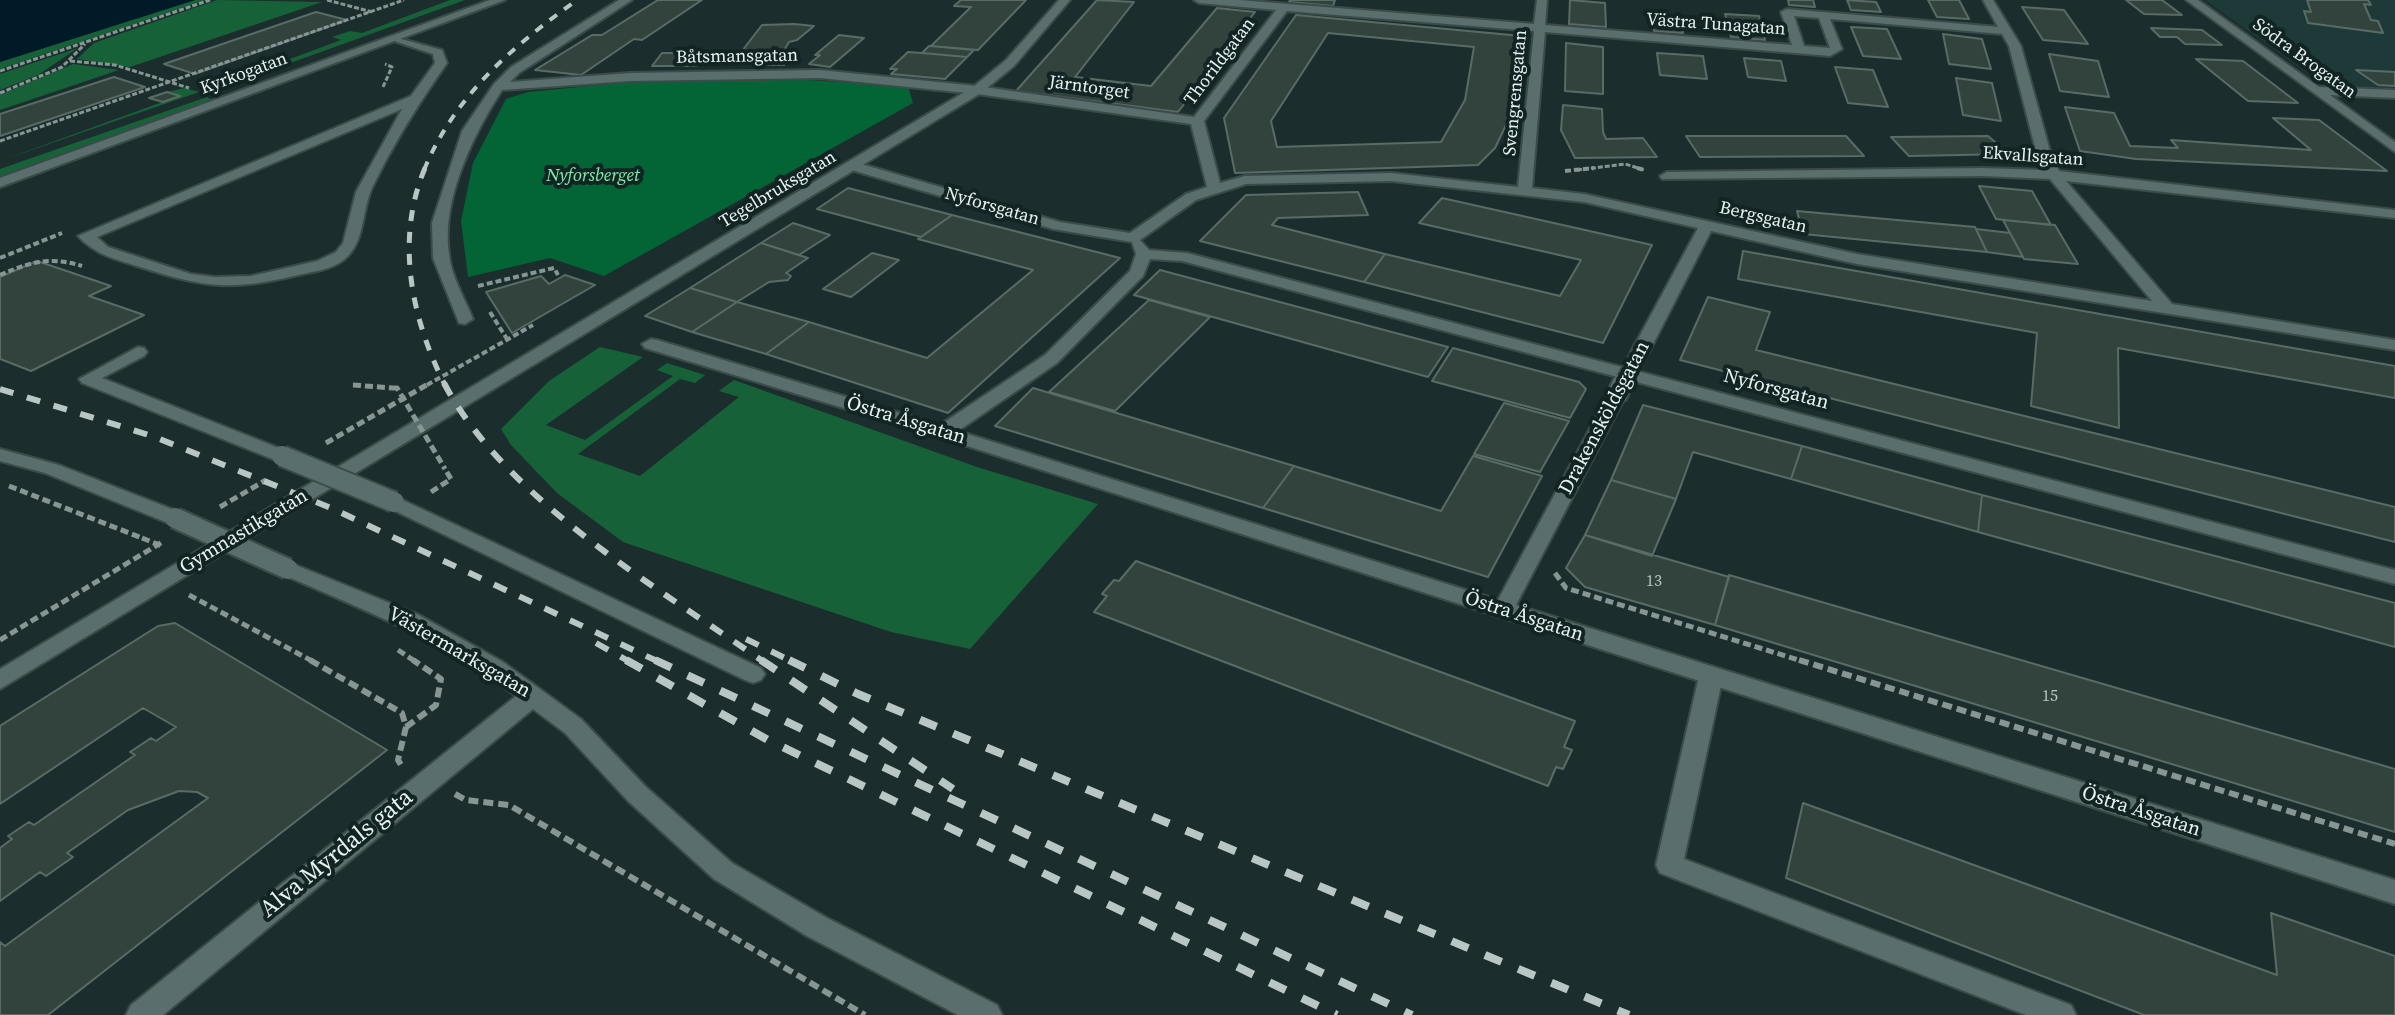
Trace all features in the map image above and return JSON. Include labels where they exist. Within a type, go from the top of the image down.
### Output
[{"type":"street","name":"Kyrkogatan","points":[[0,183],[500,0]]},
{"type":"street","points":[[465,319],[441,258],[439,223],[469,131],[498,87],[537,54],[627,0]]},
{"type":"street","name":"Tegelbruksgatan","points":[[487,383],[977,90],[1010,63],[1065,0]]},
{"type":"street","name":"Västra Tunagatan","points":[[1199,0],[1830,52],[1836,49],[1823,15]]},
{"type":"street","name":"Svengrensgatan","points":[[1525,189],[1542,0]]},
{"type":"street","points":[[1988,0],[2015,46],[2044,155],[2054,175],[2169,311]]},
{"type":"street","name":"Södra Brogatan","points":[[2191,0],[2395,148]]},
{"type":"street","name":"Thorildgatan","points":[[1214,189],[1197,121],[1284,7]]},
{"type":"street","name":"Västra Tunagatan","points":[[1799,49],[1787,12],[2008,31]]},
{"type":"street","points":[[398,39],[438,52],[439,68],[415,99],[363,192],[350,243],[341,255],[322,265],[251,281],[215,282],[189,278],[103,250],[86,236],[415,99]]},
{"type":"street","name":"Båtsmansgatan","points":[[498,87],[643,77],[804,74],[977,90]]},
{"type":"street","name":"Järntorget","points":[[977,90],[1197,121]]},
{"type":"street","points":[[2317,91],[2395,94]]},
{"type":"street","name":"Nyforsgatan","points":[[853,166],[1058,226],[1133,238]]},
{"type":"street","name":"Ekvallsgatan","points":[[1667,176],[1982,172],[2054,175],[2395,214]]},
{"type":"street","name":"Bergsgatan","points":[[1133,238],[1191,197],[1245,180],[1391,177],[1525,189],[1584,198],[1857,259],[2395,345]]},
{"type":"street","name":"Drakensköldsgatan","points":[[1503,610],[1707,225]]},
{"type":"street","points":[[943,432],[1051,359],[1137,273],[1144,254],[1133,238]]},
{"type":"street","name":"Nyforsgatan","points":[[1144,254],[1182,256],[2395,577]]},
{"type":"street","name":"Östra Åsgatan","points":[[651,344],[943,432],[2395,892]]},
{"type":"street","points":[[138,352],[88,379],[394,502],[753,674]]},
{"type":"street","name":"Gymnastikgatan","points":[[0,680],[487,383]]},
{"type":"street","name":"Västermarksgatan","points":[[0,455],[52,469],[175,518],[409,620],[495,668],[573,726],[637,794],[723,871],[817,927],[987,1015]]},
{"type":"street","points":[[1711,676],[1669,865],[2061,1015]]},
{"type":"street","name":"Alva Myrdals gata","points":[[141,1015],[534,695]]},
{"type":"path","points":[[0,71],[210,0]]},
{"type":"path","points":[[327,0],[372,12]]},
{"type":"path","points":[[0,141],[404,0]]},
{"type":"path","points":[[182,18],[183,9]]},
{"type":"path","points":[[0,93],[52,72],[70,61],[86,43]]},
{"type":"path","points":[[70,61],[115,65],[193,88]]},
{"type":"path","points":[[380,89],[389,78],[392,67],[382,63]]},
{"type":"path","points":[[0,258],[68,229]]},
{"type":"path","points":[[0,275],[39,258],[55,257],[89,268]]},
{"type":"path","points":[[455,293],[554,268],[558,275]]},
{"type":"path","points":[[353,385],[397,388],[451,479],[432,492],[426,489]]},
{"type":"path","points":[[2,483],[142,538]]},
{"type":"path","points":[[1561,561],[1555,575],[1566,588],[2395,844]]},
{"type":"path","points":[[188,594],[368,691],[402,713],[406,727],[398,760],[402,766],[466,800],[509,805],[865,1015]]},
{"type":"path","points":[[390,644],[441,679],[436,705],[406,727]]},
{"type":"shaded area","points":[[0,0],[195,0],[0,62]]},
{"type":"shaded area","points":[[2205,0],[2395,0],[2395,89],[2327,87]]},
{"type":"green space","points":[[195,0],[206,0],[0,69],[0,62]]},
{"type":"green space","points":[[217,0],[322,2],[130,67],[77,59],[94,43]]},
{"type":"green space","points":[[450,0],[465,0],[226,84],[215,80],[219,77],[231,81],[341,40],[332,37],[350,31],[362,33]]},
{"type":"green space","points":[[78,48],[38,75],[0,90],[0,74]]},
{"type":"green space","points":[[73,64],[119,70],[0,110],[0,95]]},
{"type":"green space","name":"Nyforsberget","points":[[789,79],[908,86],[913,103],[604,276],[550,258],[468,277],[461,221],[473,163],[506,99],[528,92],[629,82]]},
{"type":"green space","points":[[185,88],[199,92],[0,161],[179,96],[167,92]]},
{"type":"green space","points":[[207,97],[212,100],[0,176],[0,169]]},
{"type":"green space","points":[[600,347],[643,357],[546,425],[585,440],[673,376],[657,370],[667,363],[705,375],[695,383],[680,379],[578,454],[640,476],[739,397],[719,391],[734,380],[977,467],[1098,504],[970,649],[891,632],[623,542],[557,493],[511,445],[501,429],[549,381]]},
{"type":"building","points":[[658,0],[702,0],[642,40],[634,39],[581,75],[535,70],[592,35],[602,35]]},
{"type":"building","points":[[961,0],[1026,0],[978,50],[931,46],[971,7],[954,6]]},
{"type":"building","points":[[1097,0],[1134,2],[1075,77],[1151,86],[1217,8],[1255,12],[1178,112],[1016,91]]},
{"type":"building","points":[[1290,0],[1335,0],[1333,6]]},
{"type":"building","points":[[1570,0],[1605,3],[1606,27],[1569,24]]},
{"type":"building","points":[[1788,0],[1813,0],[1815,7],[1789,5]]},
{"type":"building","points":[[1847,0],[1876,2],[1881,12],[1851,10]]},
{"type":"building","points":[[1928,0],[1959,0],[1969,19],[1937,17]]},
{"type":"building","points":[[2126,0],[2162,0],[2182,15],[2144,14]]},
{"type":"building","points":[[2307,0],[2368,0],[2371,5],[2364,4],[2371,20],[2378,21],[2383,33],[2308,23],[2304,11],[2311,12]]},
{"type":"building","points":[[2022,7],[2064,10],[2088,44],[2043,40]]},
{"type":"building","points":[[316,12],[347,20],[195,74],[164,64]]},
{"type":"building","points":[[1725,14],[1759,16],[1765,40],[1731,37]]},
{"type":"building","points":[[1296,15],[1522,36],[1516,104],[1495,148],[1478,165],[1235,173],[1224,118]],"holes":[[[1328,33],[1474,47],[1465,100],[1441,142],[1277,147],[1271,121]]]},
{"type":"building","points":[[1652,16],[1681,18],[1683,33],[1654,31]]},
{"type":"building","points":[[762,25],[814,26],[797,40],[789,42],[780,57],[794,58],[784,65],[732,64]]},
{"type":"building","points":[[1851,27],[1887,29],[1901,59],[1863,56]]},
{"type":"building","points":[[2151,28],[2202,30],[2222,45],[2185,44],[2177,37],[2160,37]]},
{"type":"building","points":[[1943,34],[1982,39],[1991,69],[1949,64]]},
{"type":"building","points":[[839,35],[864,38],[830,67],[809,64],[820,55],[815,55]]},
{"type":"building","points":[[1566,43],[1603,47],[1603,94],[1565,91]]},
{"type":"building","points":[[929,46],[974,50],[967,57],[922,53]]},
{"type":"building","points":[[908,52],[967,57],[945,79],[891,74],[897,69],[890,69]]},
{"type":"building","points":[[662,53],[705,53],[696,66],[652,66]]},
{"type":"building","points":[[1657,53],[1703,56],[1707,79],[1660,75]]},
{"type":"building","points":[[2049,54],[2098,61],[2109,97],[2060,91]]},
{"type":"building","points":[[1744,58],[1781,61],[1786,81],[1748,77]]},
{"type":"building","points":[[2196,59],[2243,61],[2298,103],[2248,101]]},
{"type":"building","points":[[1835,67],[1873,70],[1888,107],[1848,103]]},
{"type":"building","points":[[2356,70],[2395,72],[2395,86],[2378,85]]},
{"type":"building","points":[[114,77],[145,87],[0,136],[0,114]]},
{"type":"building","points":[[1956,78],[1992,83],[2001,121],[1963,115]]},
{"type":"building","points":[[167,92],[180,96],[163,102],[149,98]]},
{"type":"building","points":[[1563,105],[1602,109],[1606,139],[1643,138],[1657,157],[1575,158],[1561,130]]},
{"type":"building","points":[[2065,107],[2114,113],[2130,146],[2178,148],[2171,140],[2311,150],[2273,118],[2319,120],[2387,171],[2136,159],[2080,151]]},
{"type":"building","points":[[1686,136],[1846,136],[1864,156],[1700,157]]},
{"type":"building","points":[[1988,136],[2009,154],[1909,156],[1891,137]]},
{"type":"building","points":[[1979,186],[2032,191],[2051,225],[1996,219]]},
{"type":"building","points":[[848,188],[952,215],[921,237],[817,209]]},
{"type":"building","points":[[1358,192],[1368,215],[1278,218],[1272,225],[1385,254],[1364,282],[1200,241],[1246,195]]},
{"type":"building","points":[[1442,198],[1652,245],[1603,343],[1364,282],[1385,254],[1560,296],[1581,260],[1419,223]]},
{"type":"building","points":[[1797,211],[1975,227],[1987,252],[1803,234]]},
{"type":"building","points":[[952,215],[1120,258],[948,413],[766,354],[809,322],[927,358],[1033,270],[918,239]]},
{"type":"building","points":[[2003,220],[2055,225],[2078,264],[2024,259]]},
{"type":"building","points":[[793,223],[830,235],[799,255],[761,243]]},
{"type":"building","points":[[1976,229],[2010,233],[2023,257],[1987,252]]},
{"type":"building","points":[[761,243],[808,258],[786,273],[791,276],[788,280],[769,282],[737,302],[690,288]]},
{"type":"building","points":[[1743,251],[2395,366],[2395,398],[2118,348],[2119,428],[2031,406],[2037,333],[1738,279]]},
{"type":"building","points":[[872,253],[899,260],[851,297],[823,289]]},
{"type":"building","points":[[37,261],[111,286],[89,296],[144,315],[31,371],[0,359],[0,277]]},
{"type":"building","points":[[1160,270],[1448,347],[1428,377],[1134,295]]},
{"type":"building","points":[[565,275],[595,285],[512,333],[486,292],[541,276],[549,284]]},
{"type":"building","points":[[690,288],[737,302],[692,332],[645,316]]},
{"type":"building","points":[[1708,297],[1770,312],[1756,350],[2395,507],[2395,542],[1680,360]]},
{"type":"building","points":[[1149,300],[1210,317],[1115,411],[1049,392]]},
{"type":"building","points":[[737,302],[809,322],[766,354],[692,332]]},
{"type":"building","points":[[1453,348],[1579,382],[1586,389],[1570,418],[1432,381]]},
{"type":"building","points":[[1033,388],[1294,466],[1263,508],[995,426]]},
{"type":"building","points":[[1504,403],[1569,421],[1540,472],[1474,454]]},
{"type":"building","points":[[1643,405],[1802,446],[1791,479],[1693,452],[1676,499],[1611,480]]},
{"type":"building","points":[[1802,446],[1982,495],[1978,532],[1791,479]]},
{"type":"building","points":[[1473,456],[1542,476],[1488,577],[1263,508],[1294,466],[1441,511]]},
{"type":"building","points":[[1611,480],[1676,499],[1652,556],[1585,535]]},
{"type":"building","points":[[1982,495],[2395,603],[2395,647],[1978,532]]},
{"type":"building","points":[[1585,535],[1729,577],[1715,625],[1585,587],[1566,568]]},
{"type":"building","points":[[1136,561],[1575,721],[1564,747],[1572,750],[1563,769],[1556,767],[1548,786],[1094,612],[1107,596],[1102,594],[1114,580],[1119,581]]},
{"type":"building","points":[[1729,575],[2395,769],[2395,832],[1715,625]]},
{"type":"building","points":[[175,623],[387,750],[48,1015],[0,1015],[0,942],[5,946],[208,798],[197,792],[179,791],[128,810],[67,853],[73,857],[46,876],[40,872],[0,901],[0,848],[12,839],[8,836],[29,822],[34,825],[135,755],[130,752],[151,738],[156,741],[176,727],[143,708],[0,804],[0,726],[158,626]]},
{"type":"building","points":[[1803,803],[2277,975],[2271,913],[2395,956],[2395,1015],[2144,1015],[1786,878]]},
{"type":"railway","points":[[424,170],[437,143],[469,95],[530,35],[577,0]]},
{"type":"railway","points":[[425,168],[411,222],[411,278],[423,333],[444,383]]},
{"type":"railway","points":[[444,383],[471,425],[505,465],[544,503],[632,572],[764,662]]},
{"type":"railway","points":[[0,389],[152,436],[331,508],[659,662]]},
{"type":"railway","points":[[746,639],[793,662]]},
{"type":"railway","points":[[596,643],[630,662]]},
{"type":"railway","points":[[626,660],[768,740],[1337,1015]]},
{"type":"railway","points":[[655,660],[1412,1015]]},
{"type":"railway","points":[[761,660],[953,789]]},
{"type":"railway","points":[[789,660],[858,694],[1629,1015]]}]
